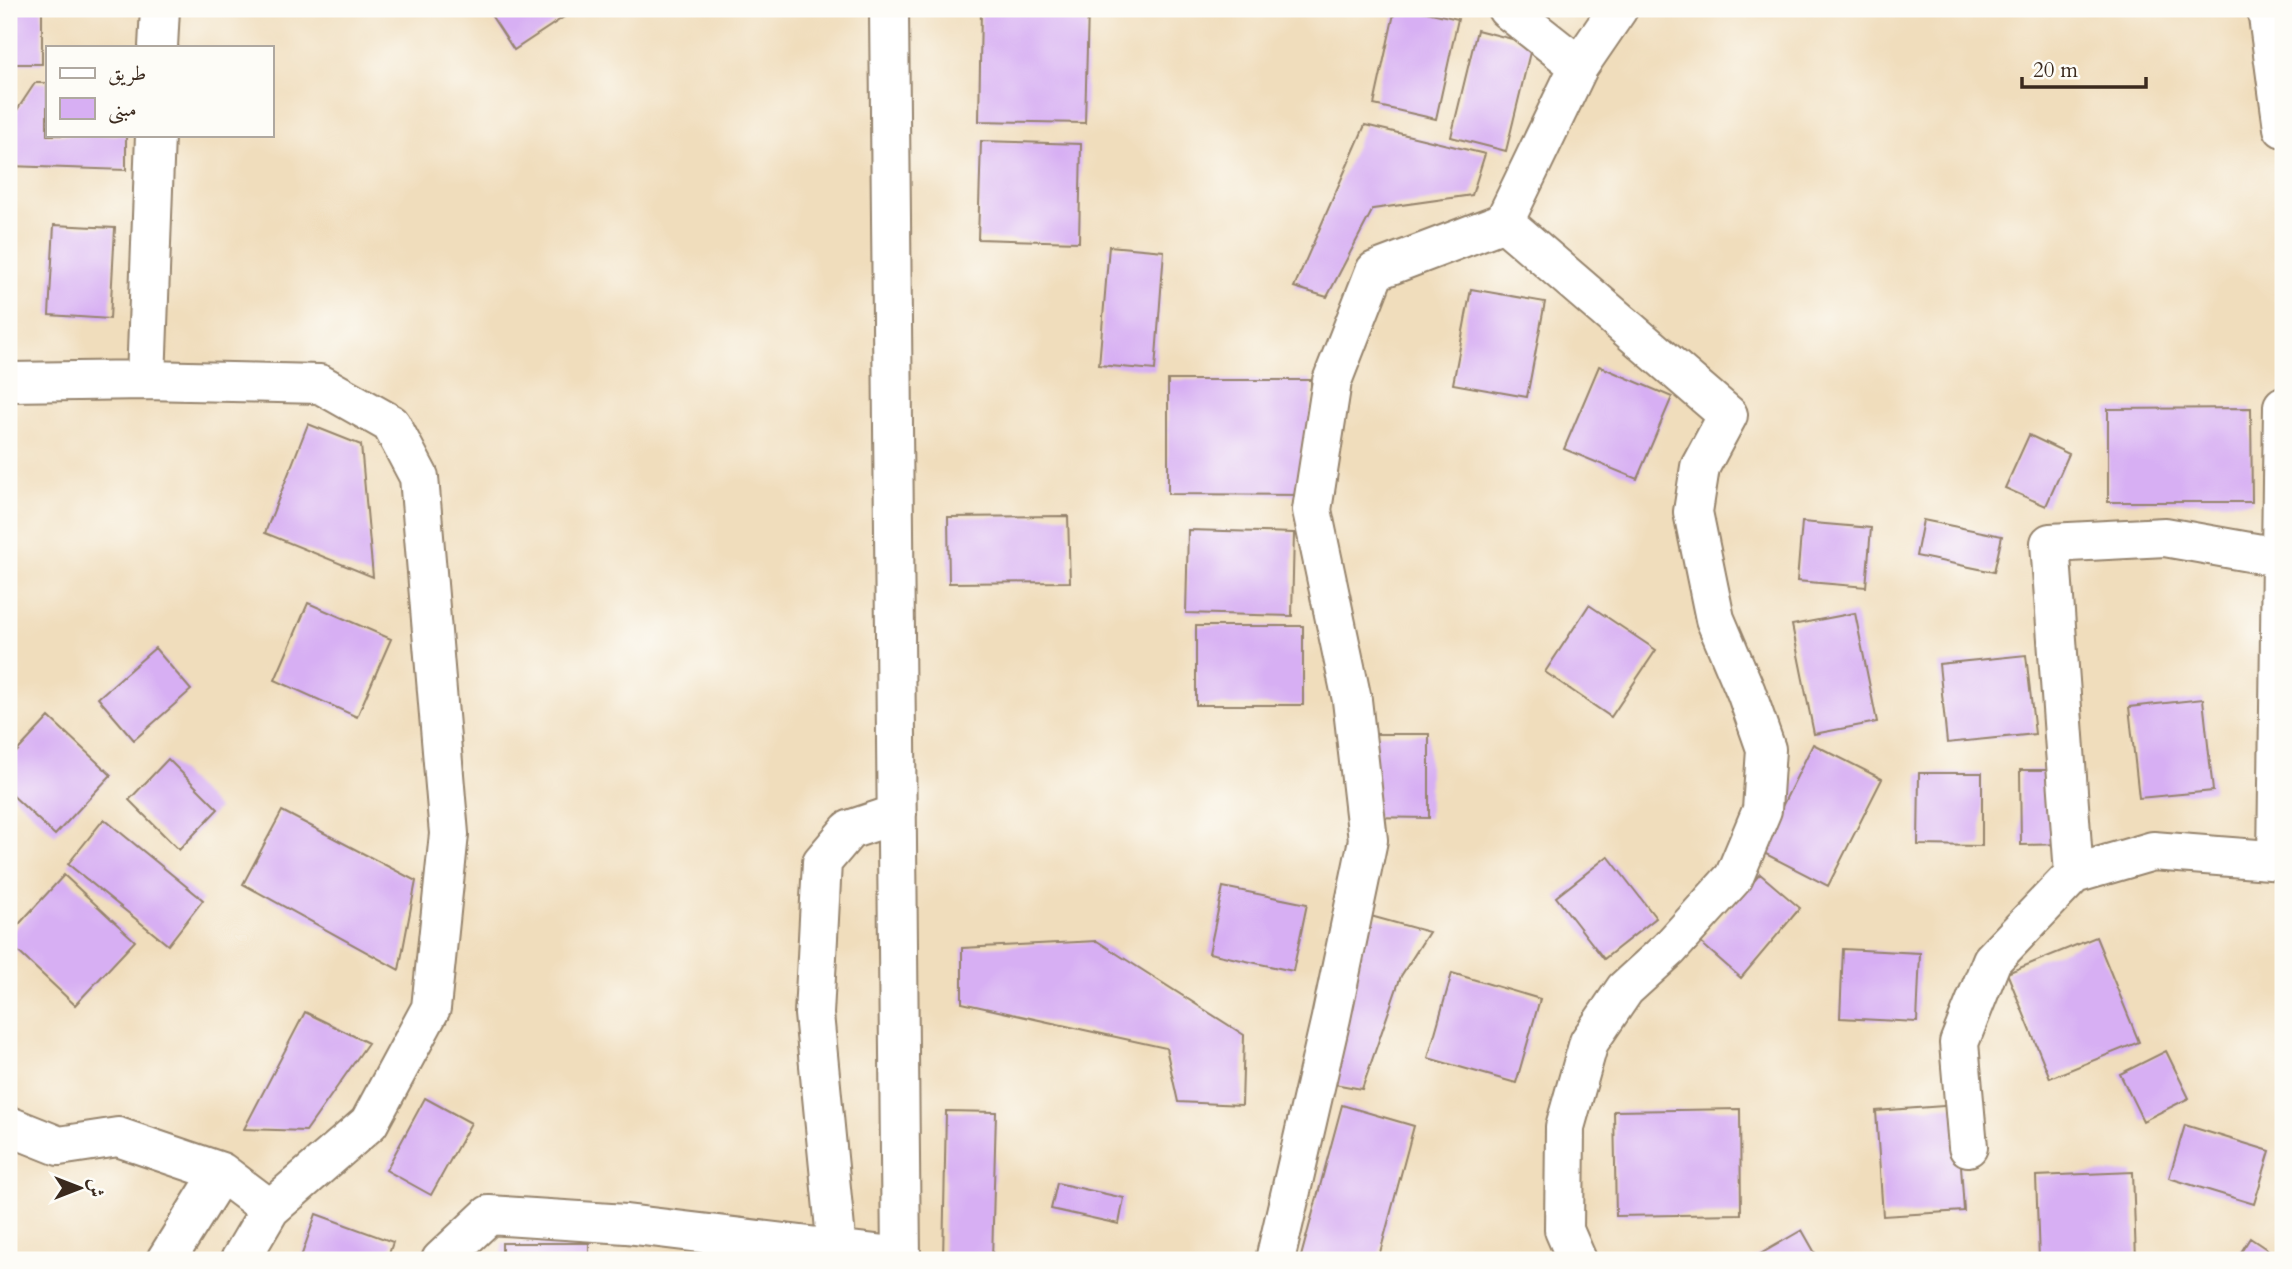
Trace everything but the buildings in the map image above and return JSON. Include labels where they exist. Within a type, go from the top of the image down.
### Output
[{"type":"street","points":[[158,46],[160,9]]},
{"type":"street","points":[[1507,9],[1579,66]]},
{"type":"street","points":[[1275,1260],[1331,1018],[1368,840],[1352,700],[1312,510],[1332,381],[1375,271],[1504,222],[1579,66],[1618,9]]},
{"type":"street","points":[[2267,9],[2283,128]]},
{"type":"street","points":[[441,1260],[488,1215],[626,1224],[837,1255],[901,1259],[892,10]]},
{"type":"street","points":[[146,380],[155,136]]},
{"type":"street","points":[[1504,222],[1728,415],[1700,467],[1693,512],[1714,619],[1746,692],[1766,749],[1762,810],[1734,877],[1669,949],[1625,989],[1589,1042],[1565,1127],[1564,1230],[1577,1260]]},
{"type":"street","points":[[9,382],[146,380],[320,384],[391,425],[419,477],[449,834],[431,1008],[369,1123],[270,1209],[240,1260]]},
{"type":"street","points":[[1968,1147],[1959,1043],[1992,960],[2074,874],[2153,851],[2280,861],[2283,405]]},
{"type":"street","points":[[2074,874],[2050,543],[2165,537],[2283,558]]},
{"type":"street","points":[[837,1255],[814,1014],[822,862],[849,830],[897,814]]},
{"type":"street","points":[[9,1126],[60,1146],[118,1137],[221,1172],[270,1209]]},
{"type":"street","points":[[166,1260],[221,1172]]}]
